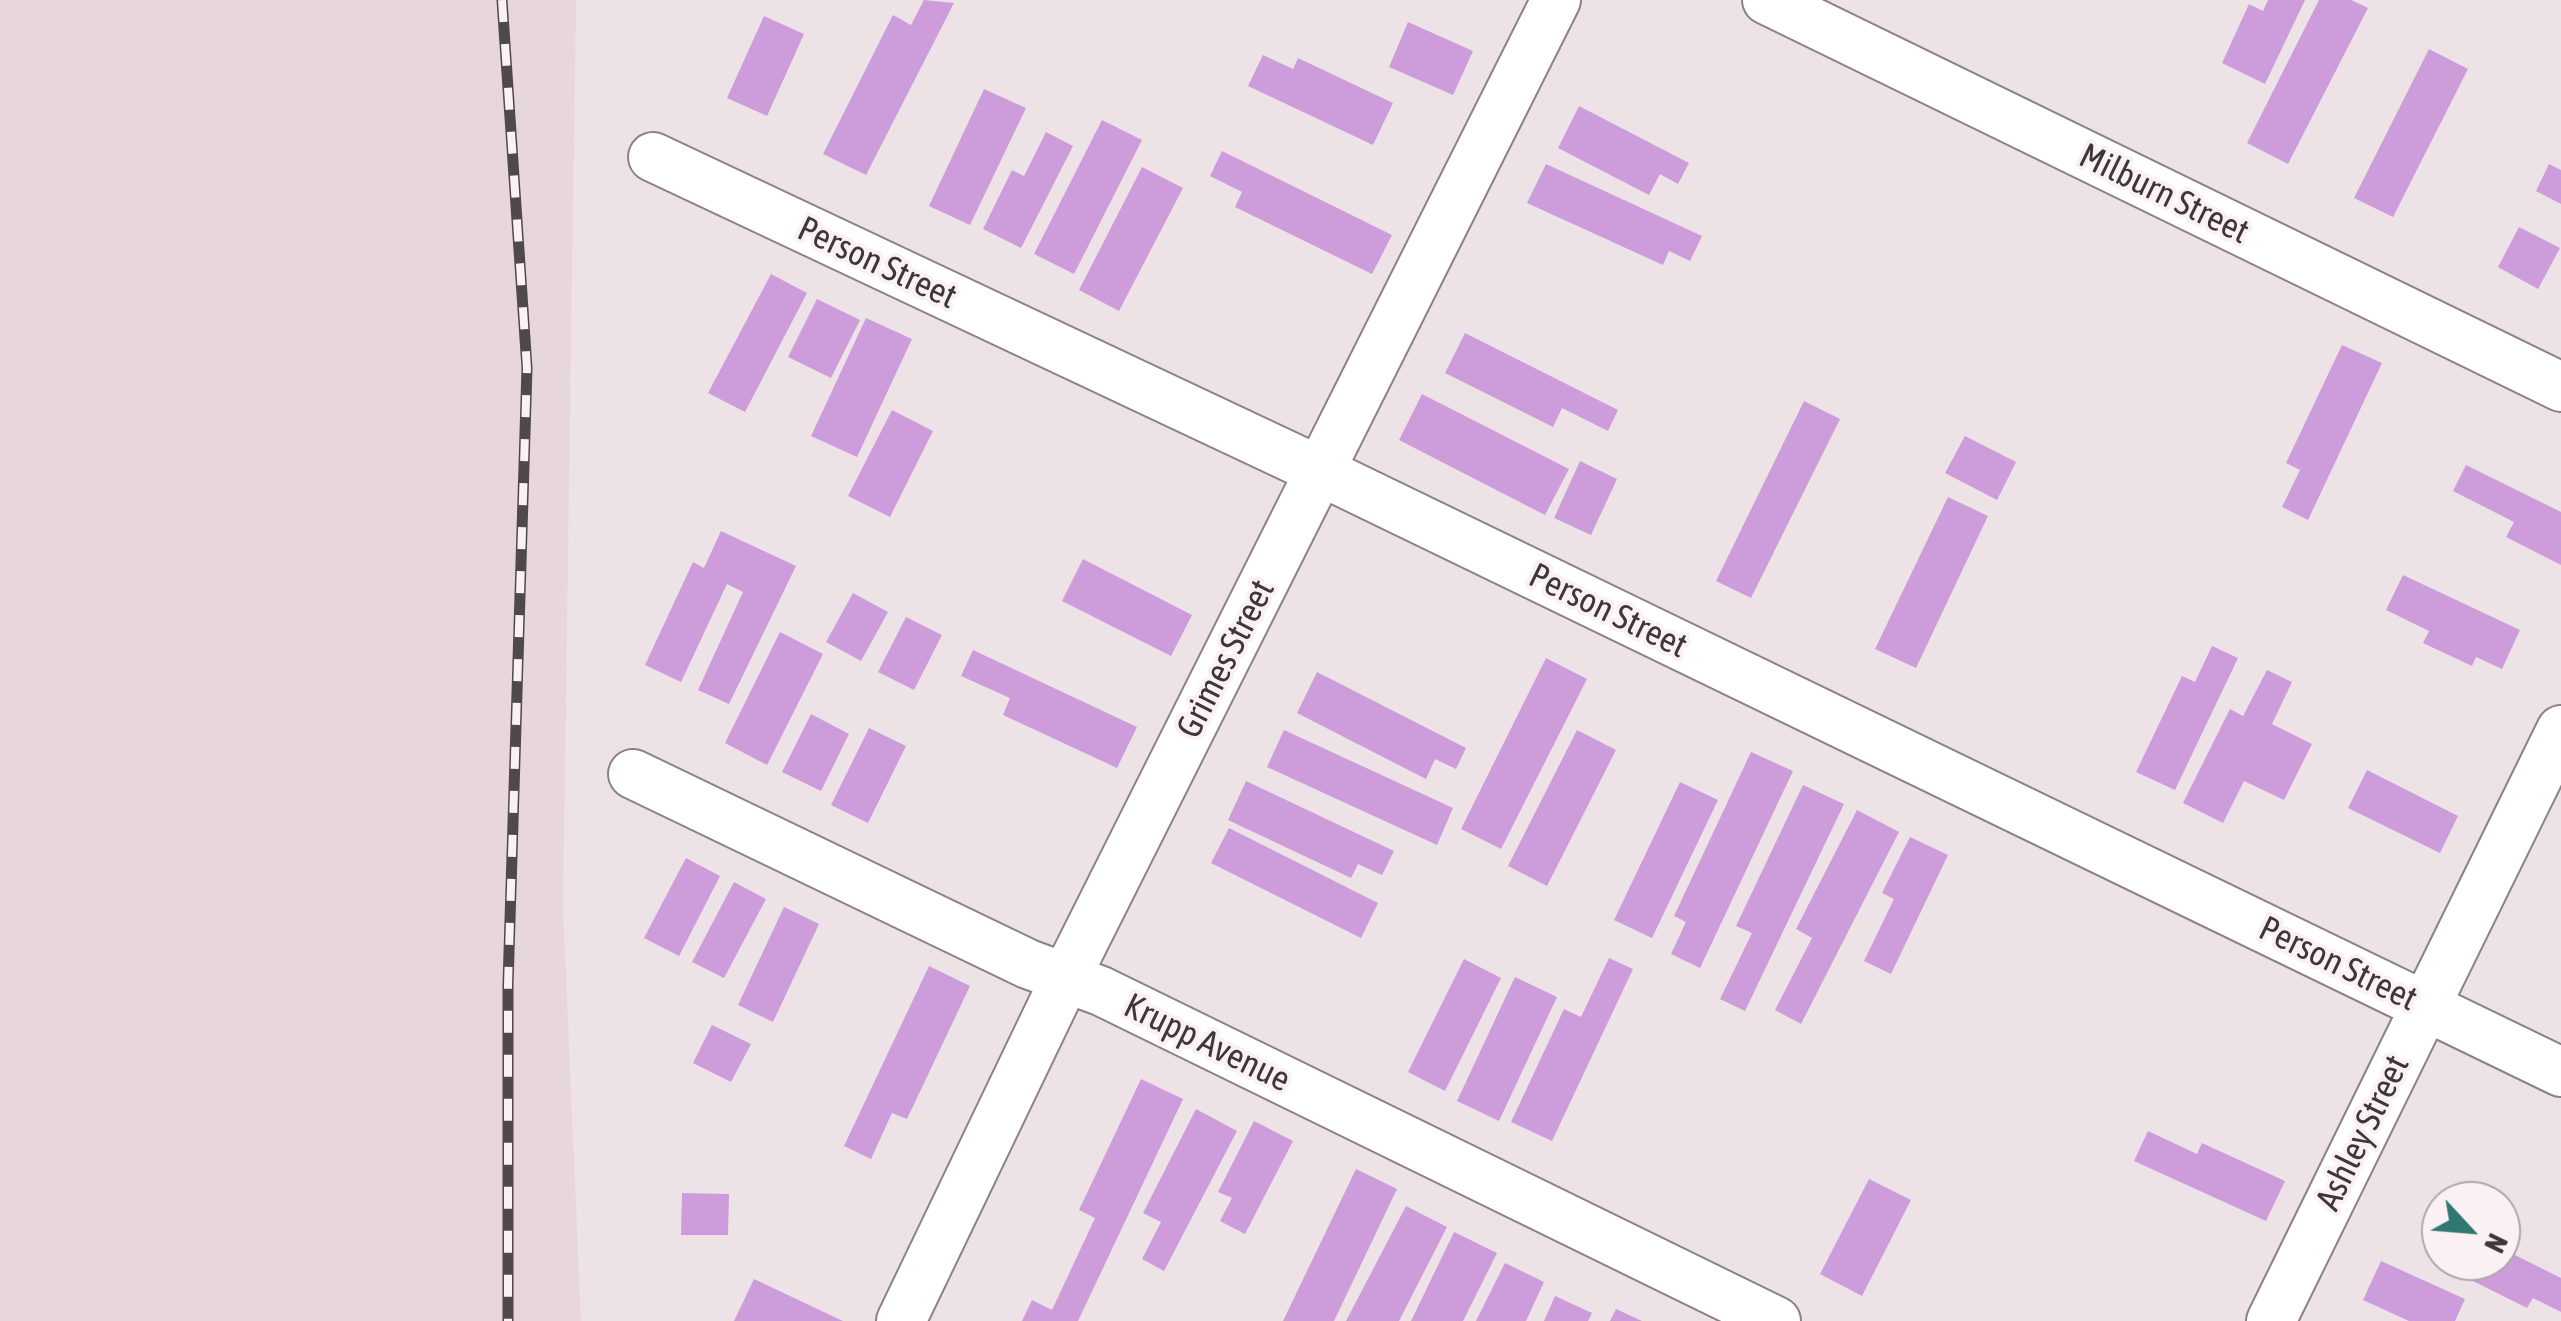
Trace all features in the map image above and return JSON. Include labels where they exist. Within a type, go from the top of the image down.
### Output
[{"type":"street","name":"Grimes Street","points":[[901,1321],[1066,978],[1556,0]]},
{"type":"street","name":"Milburn Street","points":[[1768,0],[2561,387]]},
{"type":"street","name":"Person Street","points":[[652,157],[1320,471],[2561,1072]]},
{"type":"street","name":"Ashley Street","points":[[2271,1321],[2561,730]]},
{"type":"street","name":"Krupp Avenue","points":[[633,774],[1028,964],[1136,1008],[1776,1321]]},
{"type":"shaded area","points":[[0,0],[576,0],[563,907],[581,1321],[0,1321]]},
{"type":"building","points":[[924,0],[954,3],[866,175],[823,154],[893,15],[911,25]]},
{"type":"building","points":[[2268,0],[2305,0],[2265,84],[2222,63],[2249,4],[2263,11]]},
{"type":"building","points":[[2319,0],[2351,0],[2368,8],[2288,164],[2247,143]]},
{"type":"building","points":[[764,16],[804,34],[767,116],[727,98]]},
{"type":"building","points":[[1408,22],[1473,51],[1453,95],[1389,67]]},
{"type":"building","points":[[2429,49],[2468,69],[2393,217],[2354,198]]},
{"type":"building","points":[[1263,55],[1293,69],[1298,58],[1393,103],[1373,145],[1248,86]]},
{"type":"building","points":[[984,89],[1026,108],[970,225],[929,206]]},
{"type":"building","points":[[1579,106],[1689,163],[1678,184],[1660,174],[1649,195],[1558,148]]},
{"type":"building","points":[[1102,120],[1142,140],[1074,274],[1034,254]]},
{"type":"building","points":[[1046,132],[1073,146],[1021,248],[983,229],[1012,170],[1024,176]]},
{"type":"building","points":[[1222,151],[1392,235],[1372,274],[1235,207],[1242,192],[1210,176]]},
{"type":"building","points":[[1546,164],[1702,236],[1690,261],[1669,251],[1663,265],[1527,203]]},
{"type":"building","points":[[2549,164],[2561,170],[2561,204],[2536,191]]},
{"type":"building","points":[[1142,167],[1183,188],[1119,311],[1079,290]]},
{"type":"building","points":[[2519,227],[2560,248],[2538,289],[2498,267]]},
{"type":"building","points":[[771,274],[807,293],[745,412],[708,393]]},
{"type":"building","points":[[817,299],[860,320],[831,378],[788,357]]},
{"type":"building","points":[[866,318],[912,339],[857,457],[811,436]]},
{"type":"building","points":[[1465,333],[1618,410],[1608,431],[1562,408],[1553,427],[1445,373]]},
{"type":"building","points":[[2342,345],[2382,363],[2308,520],[2282,507],[2300,470],[2286,463]]},
{"type":"building","points":[[1422,394],[1569,469],[1545,515],[1399,440]]},
{"type":"building","points":[[1804,401],[1840,419],[1751,598],[1716,581]]},
{"type":"building","points":[[892,410],[933,431],[890,517],[848,496]]},
{"type":"building","points":[[1965,436],[2016,462],[1997,500],[1945,473]]},
{"type":"building","points":[[1580,461],[1617,479],[1591,535],[1554,518]]},
{"type":"building","points":[[2466,465],[2561,512],[2561,565],[2506,537],[2514,522],[2453,491]]},
{"type":"building","points":[[1948,497],[1988,516],[1916,668],[1875,649]]},
{"type":"building","points":[[721,531],[796,566],[729,704],[698,690],[743,592],[727,584],[681,682],[645,665],[693,562],[704,568]]},
{"type":"building","points":[[1083,559],[1192,615],[1171,656],[1062,601]]},
{"type":"building","points":[[2403,575],[2520,630],[2502,669],[2476,657],[2472,666],[2423,643],[2429,631],[2386,610]]},
{"type":"building","points":[[853,593],[888,612],[861,661],[826,642]]},
{"type":"building","points":[[906,617],[942,635],[914,690],[878,672]]},
{"type":"building","points":[[780,632],[823,654],[767,765],[725,743]]},
{"type":"building","points":[[2212,646],[2238,658],[2175,790],[2136,772],[2182,676],[2195,682]]},
{"type":"building","points":[[973,650],[1137,727],[1117,768],[1003,715],[1010,698],[961,676]]},
{"type":"building","points":[[1546,658],[1587,679],[1501,849],[1461,829]]},
{"type":"building","points":[[2267,670],[2292,682],[2272,724],[2312,744],[2284,800],[2244,781],[2223,823],[2183,803],[2230,709],[2243,716]]},
{"type":"building","points":[[1317,672],[1466,748],[1456,769],[1435,759],[1426,779],[1297,713]]},
{"type":"building","points":[[811,714],[849,734],[821,791],[782,772]]},
{"type":"building","points":[[869,728],[906,746],[868,823],[831,805]]},
{"type":"building","points":[[1284,730],[1453,808],[1437,845],[1267,767]]},
{"type":"building","points":[[1577,730],[1616,750],[1547,886],[1508,866]]},
{"type":"building","points":[[1751,752],[1793,771],[1700,968],[1671,954],[1686,922],[1674,916]]},
{"type":"building","points":[[2367,770],[2458,816],[2440,853],[2348,808]]},
{"type":"building","points":[[1246,781],[1394,851],[1382,875],[1358,864],[1351,878],[1228,820]]},
{"type":"building","points":[[1680,782],[1718,800],[1652,938],[1614,920]]},
{"type":"building","points":[[1803,785],[1844,804],[1745,1011],[1720,999],[1752,933],[1736,926]]},
{"type":"building","points":[[1857,810],[1899,832],[1801,1024],[1775,1010],[1812,938],[1796,929]]},
{"type":"building","points":[[1229,828],[1378,903],[1361,938],[1211,863]]},
{"type":"building","points":[[1910,837],[1948,855],[1891,974],[1864,961],[1894,899],[1882,893]]},
{"type":"building","points":[[686,858],[720,876],[679,956],[644,938]]},
{"type":"building","points":[[734,882],[766,899],[724,978],[692,962]]},
{"type":"building","points":[[784,907],[819,924],[773,1022],[738,1005]]},
{"type":"building","points":[[1609,958],[1633,969],[1552,1141],[1511,1122],[1564,1009],[1581,1017]]},
{"type":"building","points":[[1464,959],[1501,978],[1445,1091],[1408,1072]]},
{"type":"building","points":[[929,966],[970,986],[907,1119],[892,1113],[871,1159],[844,1146]]},
{"type":"building","points":[[1515,977],[1557,997],[1499,1121],[1457,1101]]},
{"type":"building","points":[[712,1025],[751,1044],[731,1082],[693,1063]]},
{"type":"building","points":[[1141,1079],[1183,1099],[1078,1321],[1022,1321],[1032,1300],[1052,1310],[1095,1218],[1079,1210]]},
{"type":"building","points":[[1196,1109],[1237,1131],[1164,1271],[1142,1259],[1161,1222],[1143,1213]]},
{"type":"building","points":[[1254,1121],[1293,1141],[1245,1234],[1220,1221],[1232,1198],[1218,1192]]},
{"type":"building","points":[[2148,1131],[2197,1154],[2202,1143],[2285,1181],[2266,1221],[2134,1161]]},
{"type":"building","points":[[1356,1169],[1397,1189],[1334,1321],[1283,1321]]},
{"type":"building","points":[[1869,1179],[1911,1200],[1862,1296],[1820,1274]]},
{"type":"building","points":[[682,1193],[729,1194],[728,1235],[681,1235]]},
{"type":"building","points":[[1406,1206],[1447,1227],[1399,1321],[1346,1321]]},
{"type":"building","points":[[1454,1232],[1497,1253],[1463,1321],[1411,1321]]},
{"type":"building","points":[[2521,1258],[2561,1278],[2561,1312],[2533,1298],[2527,1308],[2473,1281],[2521,1281]]},
{"type":"building","points":[[2381,1261],[2465,1299],[2455,1321],[2409,1321],[2363,1300]]},
{"type":"building","points":[[1505,1263],[1544,1282],[1526,1321],[1476,1321]]},
{"type":"building","points":[[754,1279],[843,1321],[734,1321]]},
{"type":"building","points":[[1555,1296],[1592,1313],[1588,1321],[1544,1321]]},
{"type":"building","points":[[1616,1309],[1642,1321],[1610,1321]]},
{"type":"railway","points":[[502,0],[527,368],[508,985],[508,1321]]}]
